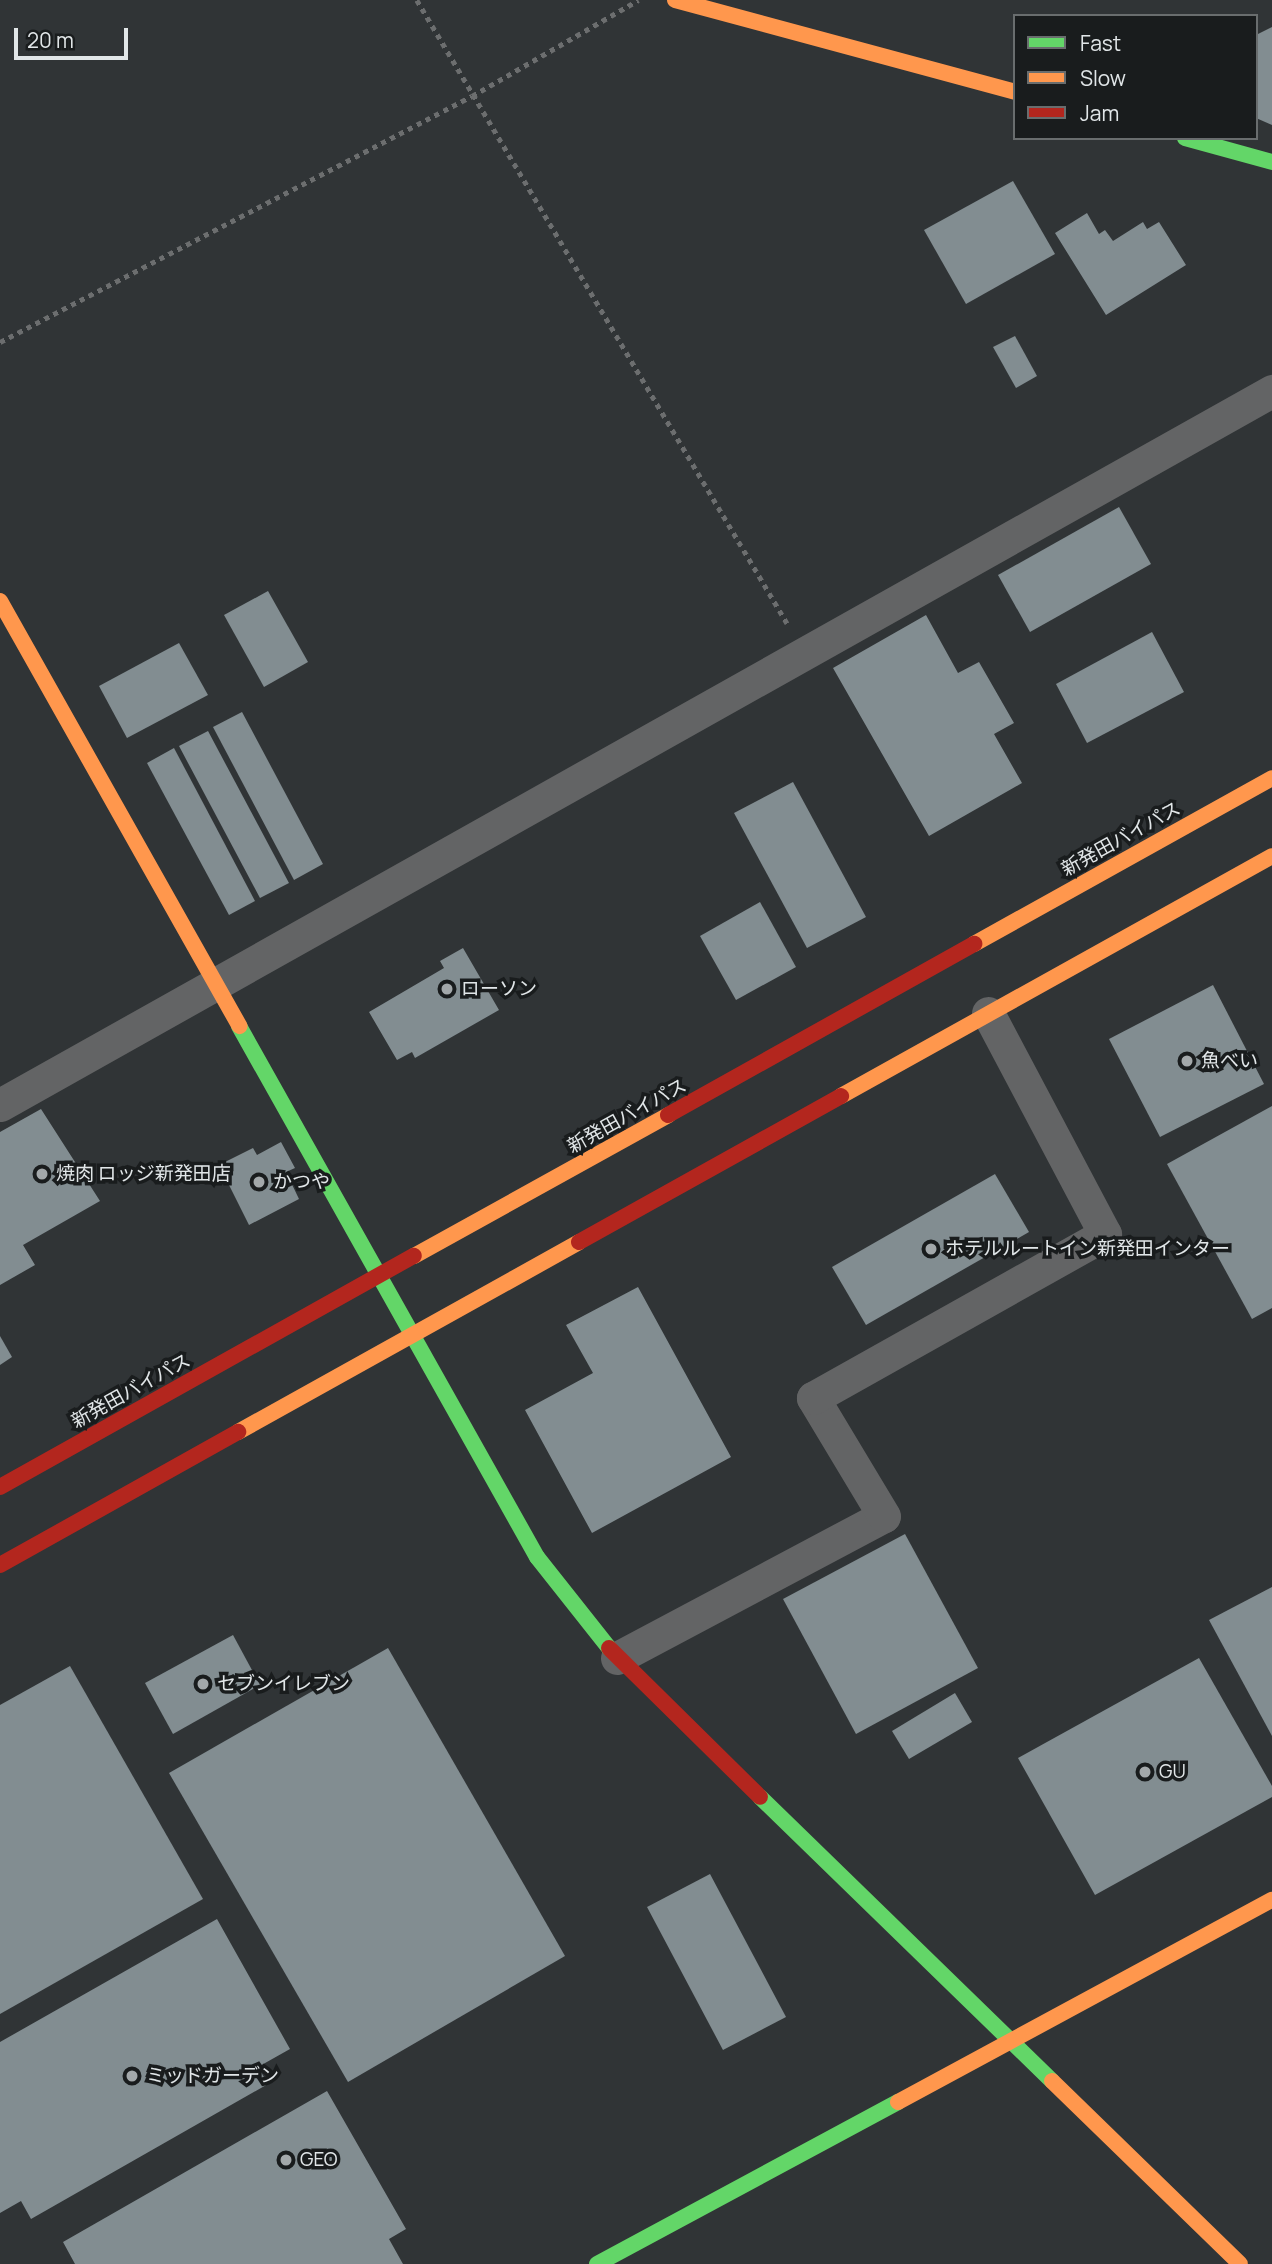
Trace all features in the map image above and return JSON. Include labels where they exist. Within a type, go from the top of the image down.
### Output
[{"type":"main road","points":[[676,0],[1013,91]]},
{"type":"main road","points":[[1192,140],[1272,162]]},
{"type":"main road","points":[[0,601],[214,988],[414,1332],[537,1557],[617,1658],[1005,2041],[1240,2264]]},
{"type":"main road","name":"新発田バイパス","points":[[0,1487],[383,1278],[1272,778]]},
{"type":"main road","points":[[0,1565],[1272,856]]},
{"type":"main road","points":[[597,2264],[1005,2041],[1272,1900]]},
{"type":"street","points":[[0,1105],[214,988],[1272,391]]},
{"type":"street","points":[[617,1658],[884,1516],[814,1398],[1105,1234],[988,1013]]},
{"type":"path","points":[[417,0],[779,605],[802,655]]},
{"type":"path","points":[[0,342],[472,96],[638,0]]},
{"type":"building","points":[[1272,27],[1272,125],[1258,119],[1258,34]]},
{"type":"building","points":[[1013,181],[1055,254],[966,304],[924,230]]},
{"type":"building","points":[[1087,213],[1099,234],[1105,230],[1113,241],[1143,222],[1147,229],[1159,222],[1186,265],[1106,315],[1055,233]]},
{"type":"building","points":[[1015,336],[1037,376],[1016,388],[993,347]]},
{"type":"building","points":[[1119,507],[1151,564],[1030,632],[998,575]]},
{"type":"building","points":[[268,591],[308,662],[264,687],[224,615]]},
{"type":"building","points":[[926,615],[958,673],[979,662],[1014,723],[994,734],[1022,783],[929,836],[833,668]]},
{"type":"building","points":[[1152,632],[1184,692],[1087,743],[1056,684]]},
{"type":"building","points":[[179,643],[208,695],[127,738],[99,686]]},
{"type":"building","points":[[242,712],[323,864],[294,880],[213,727]]},
{"type":"building","points":[[208,731],[289,883],[260,898],[179,746]]},
{"type":"building","points":[[174,748],[255,901],[229,915],[147,763]]},
{"type":"building","points":[[793,782],[866,917],[807,948],[734,813]]},
{"type":"building","points":[[760,902],[796,967],[736,1000],[700,936]]},
{"type":"building","name":"ローソン","points":[[463,948],[499,1010],[415,1058],[412,1052],[397,1060],[369,1012],[444,968],[440,961]]},
{"type":"building","name":"魚べい","points":[[1213,985],[1264,1084],[1160,1137],[1109,1039]]},
{"type":"building","points":[[1272,1106],[1272,1308],[1252,1319],[1167,1164]]},
{"type":"building","name":"焼肉 ロッジ新発田店","points":[[41,1109],[100,1201],[23,1245],[35,1265],[0,1285],[0,1132]]},
{"type":"building","name":"かつや","points":[[281,1142],[295,1168],[286,1172],[299,1199],[249,1225],[219,1165],[253,1148],[257,1155]]},
{"type":"building","name":"ホテルルートイン新発田インター","points":[[995,1174],[1029,1232],[866,1325],[832,1267]]},
{"type":"building","points":[[638,1287],[731,1457],[592,1533],[525,1410],[593,1373],[566,1325]]},
{"type":"building","points":[[0,1336],[12,1357],[0,1365]]},
{"type":"building","points":[[905,1534],[978,1668],[856,1734],[783,1599]]},
{"type":"building","points":[[1272,1587],[1272,1736],[1209,1620]]},
{"type":"building","name":"セブンイレブン","points":[[233,1635],[260,1685],[173,1734],[145,1683]]},
{"type":"building","points":[[388,1648],[565,1956],[348,2082],[169,1773]]},
{"type":"building","name":"GU","points":[[1199,1658],[1272,1786],[1272,1797],[1095,1895],[1018,1758]]},
{"type":"building","points":[[70,1666],[203,1899],[0,2014],[0,1705]]},
{"type":"building","points":[[955,1693],[972,1722],[909,1759],[892,1731]]},
{"type":"building","points":[[710,1874],[786,2017],[723,2050],[647,1907]]},
{"type":"building","name":"ミッドガーデン","points":[[217,1919],[290,2049],[258,2067],[268,2084],[31,2219],[21,2201],[0,2213],[0,2042]]},
{"type":"building","name":"GEO","points":[[327,2091],[406,2229],[389,2239],[403,2264],[75,2264],[63,2242]]},
{"type":"traffic: fast","points":[[1192,140],[1272,162]]},
{"type":"traffic: fast","points":[[239,1026],[537,1557],[609,1648]]},
{"type":"traffic: fast","points":[[760,1797],[1052,2081]]},
{"type":"traffic: fast","points":[[597,2264],[898,2102]]},
{"type":"traffic: slow","points":[[675,0],[1013,91]]},
{"type":"traffic: slow","points":[[0,601],[239,1026]]},
{"type":"traffic: slow","points":[[974,944],[1272,778]]},
{"type":"traffic: slow","points":[[841,1096],[1272,856]]},
{"type":"traffic: slow","points":[[414,1256],[668,1115]]},
{"type":"traffic: slow","points":[[238,1432],[579,1242]]},
{"type":"traffic: slow","points":[[898,2102],[1272,1900]]},
{"type":"traffic: slow","points":[[1052,2081],[1240,2264]]},
{"type":"traffic: jam","points":[[668,1115],[974,944]]},
{"type":"traffic: jam","points":[[579,1242],[841,1096]]},
{"type":"traffic: jam","points":[[0,1487],[414,1256]]},
{"type":"traffic: jam","points":[[0,1565],[238,1432]]},
{"type":"traffic: jam","points":[[609,1648],[760,1797]]},
{"type":"place","name":"ローソン","points":[[447,989]]},
{"type":"place","name":"魚べい","points":[[1187,1061]]},
{"type":"place","name":"焼肉 ロッジ新発田店","points":[[42,1174]]},
{"type":"place","name":"かつや","points":[[259,1182]]},
{"type":"place","name":"ホテルルートイン新発田インター","points":[[931,1249]]},
{"type":"place","name":"セブンイレブン","points":[[203,1684]]},
{"type":"place","name":"GU","points":[[1145,1772]]},
{"type":"place","name":"ミッドガーデン","points":[[132,2076]]},
{"type":"place","name":"GEO","points":[[286,2160]]}]
